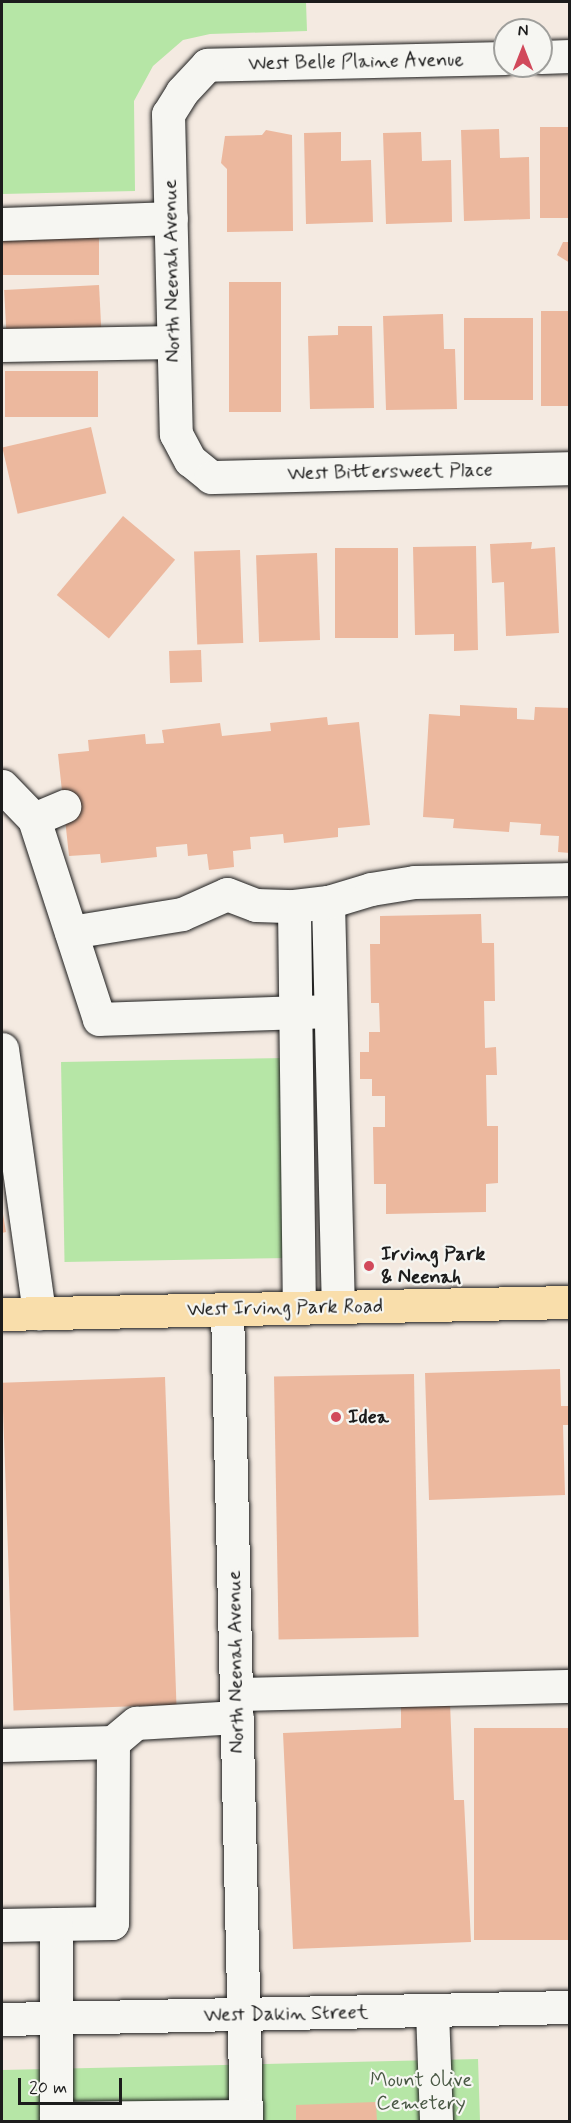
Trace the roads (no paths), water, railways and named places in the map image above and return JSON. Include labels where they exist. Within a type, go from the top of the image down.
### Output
[{"type":"main road","name":"West Irving Park Road","points":[[2,1314],[570,1302]]},
{"type":"street","points":[[553,57],[570,56]]},
{"type":"street","name":"West Belle Plaine Avenue","points":[[207,64],[493,58]]},
{"type":"street","name":"North Neenah Avenue","points":[[207,64],[182,92],[168,114],[176,434],[190,460],[211,477]]},
{"type":"street","points":[[2,224],[171,218]]},
{"type":"street","points":[[2,345],[173,342]]},
{"type":"street","name":"West Bittersweet Place","points":[[211,477],[570,468]]},
{"type":"street","points":[[2,786],[34,819],[99,1019],[329,1011]]},
{"type":"street","points":[[34,819],[64,806]]},
{"type":"street","points":[[71,932],[182,914],[227,894],[256,905],[294,906],[328,902],[371,889],[414,882],[570,879]]},
{"type":"street","points":[[328,902],[338,1307]]},
{"type":"street","points":[[294,906],[299,1308]]},
{"type":"street","points":[[2,1049],[39,1313]]},
{"type":"street","points":[[297,1125],[332,1125]]},
{"type":"street","name":"North Neenah Avenue","points":[[227,1309],[246,2016],[246,2119]]},
{"type":"street","points":[[2,1745],[113,1742],[136,1724],[237,1705],[570,1686]]},
{"type":"street","points":[[2,1925],[112,1923],[113,1742]]},
{"type":"street","points":[[56,1924],[56,2120],[246,2119]]},
{"type":"street","name":"West Dakin Street","points":[[2,2019],[246,2016],[570,2007]]},
{"type":"street","points":[[432,2011],[436,2121]]},
{"type":"place","name":"Irving Park & Neenah","points":[[369,1266]]},
{"type":"place","name":"Idea","points":[[336,1417]]},
{"type":"park label","name":"Mount Olive Cemetery","points":[[421,2092]]}]
